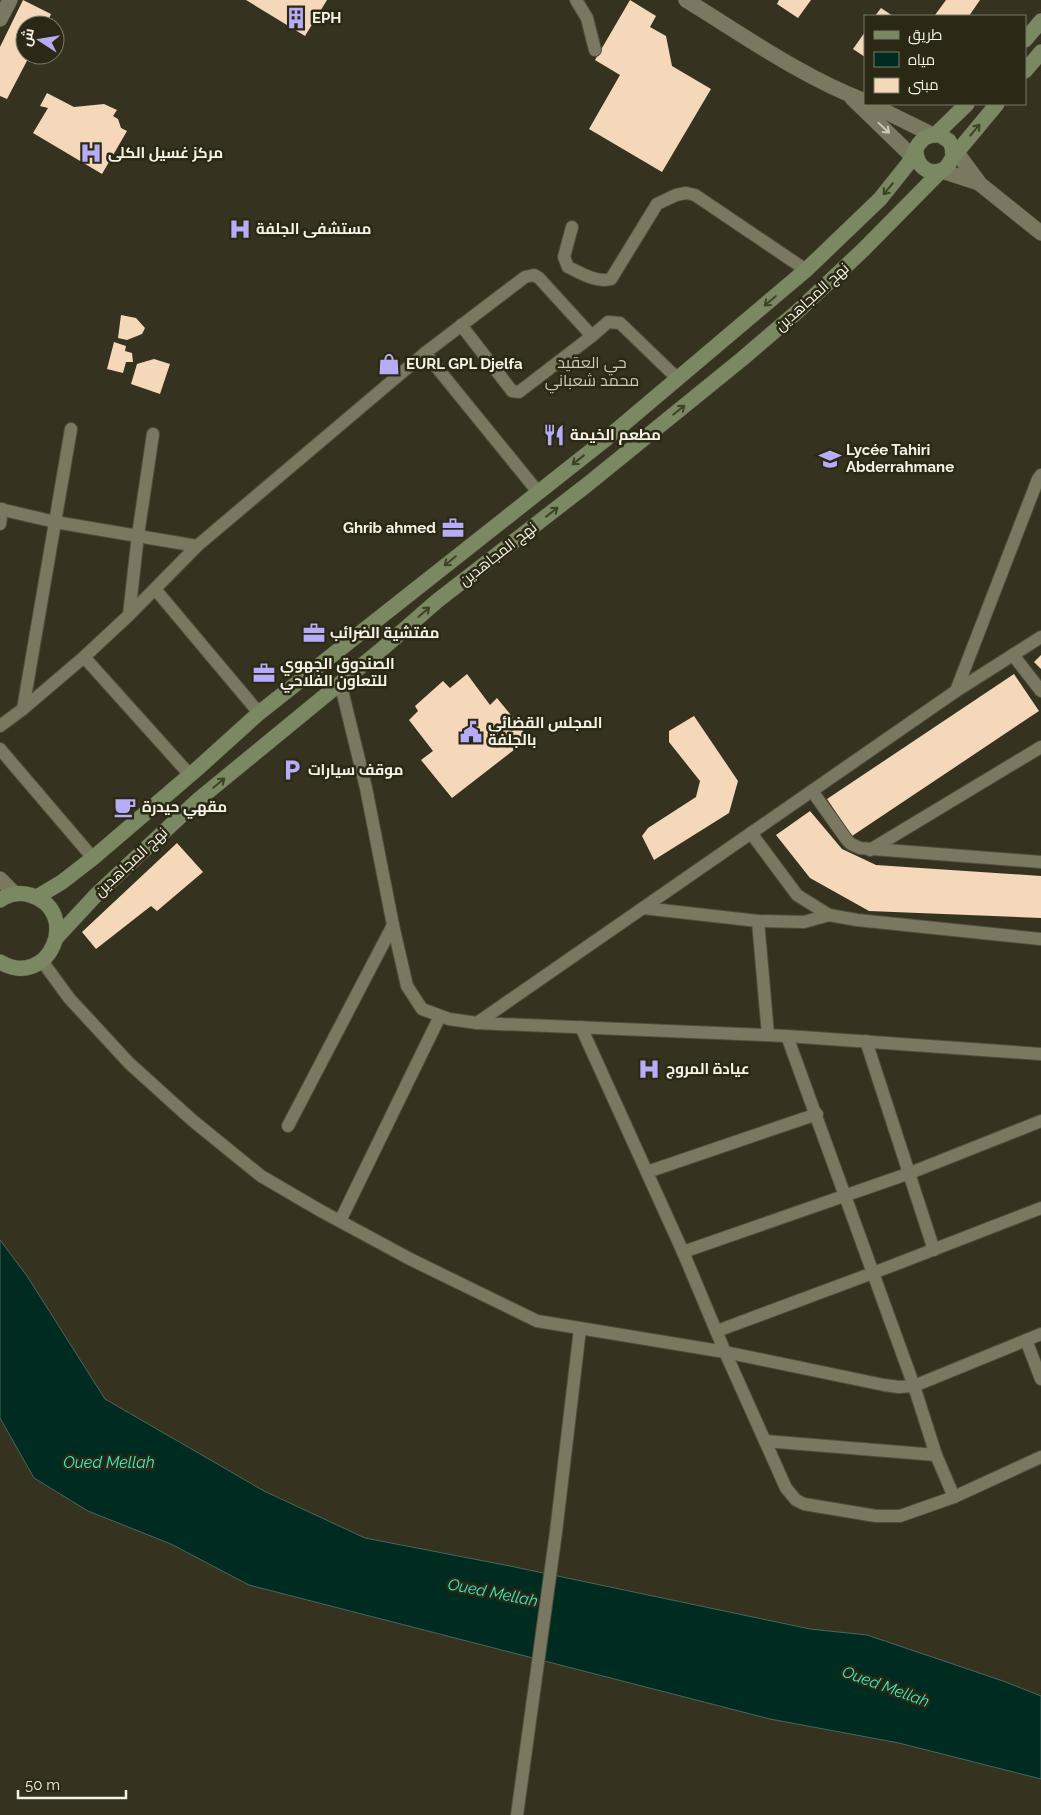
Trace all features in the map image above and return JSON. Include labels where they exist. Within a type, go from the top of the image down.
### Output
[{"type":"main road","points":[[1026,39],[1041,21]]},
{"type":"main road","points":[[1026,70],[1041,52]]},
{"type":"main road","points":[[966,105],[934,135],[920,141],[916,156],[927,171],[942,171],[950,165],[954,152],[996,105]]},
{"type":"main road","points":[[934,135],[945,138],[954,152]]},
{"type":"main road","name":"نهج المجاهدين","points":[[37,897],[62,882],[93,858],[259,713],[606,439],[678,379],[806,270],[848,231],[880,199],[916,156]]},
{"type":"main road","name":"نهج المجاهدين","points":[[42,961],[49,955],[57,937],[97,894],[198,800],[382,649],[436,602],[588,484],[742,359],[828,285],[942,171]]},
{"type":"main road","points":[[0,900],[15,894],[37,897],[46,904],[53,914],[57,925],[57,937]]},
{"type":"main road","points":[[5,966],[33,966],[42,961]]},
{"type":"street","points":[[0,19],[10,0]]},
{"type":"street","points":[[576,0],[587,18],[595,50]]},
{"type":"street","points":[[686,0],[786,62],[849,95],[864,101]]},
{"type":"street","points":[[849,95],[916,156]]},
{"type":"street","points":[[872,105],[934,135]]},
{"type":"street","points":[[954,152],[980,184],[1041,233]]},
{"type":"street","points":[[942,171],[980,184]]},
{"type":"street","points":[[572,227],[564,257],[568,266],[597,280],[604,280],[611,278],[657,204],[676,195],[695,194],[806,270]]},
{"type":"street","points":[[0,726],[23,710],[84,657],[129,615],[197,546],[425,353],[525,277],[534,275],[539,278],[592,336]]},
{"type":"street","points":[[461,325],[512,391],[516,393],[608,322],[620,323],[678,379]]},
{"type":"street","points":[[425,353],[538,492]]},
{"type":"street","points":[[23,710],[71,429]]},
{"type":"street","points":[[129,615],[138,535],[153,434]]},
{"type":"street","points":[[956,691],[1041,475]]},
{"type":"street","points":[[0,524],[1,509],[55,522],[197,546]]},
{"type":"street","points":[[155,589],[259,713]]},
{"type":"street","points":[[477,1024],[956,691],[1041,637]]},
{"type":"street","points":[[1013,655],[1041,691]]},
{"type":"street","points":[[84,657],[190,775]]},
{"type":"street","points":[[340,682],[366,788],[393,926],[407,986],[422,1008],[450,1019],[477,1024],[787,1036],[1041,1054]]},
{"type":"street","points":[[870,850],[1041,747]]},
{"type":"street","points":[[0,749],[93,858]]},
{"type":"street","points":[[812,791],[851,844],[870,850],[1041,862]]},
{"type":"street","points":[[751,833],[797,894],[830,915],[857,920],[1041,939]]},
{"type":"street","points":[[0,879],[15,894]]},
{"type":"street","points":[[643,908],[758,921],[804,922],[830,915]]},
{"type":"street","points":[[758,921],[768,1035]]},
{"type":"street","points":[[288,1126],[393,926]]},
{"type":"street","points":[[42,961],[69,998],[129,1063],[192,1120],[261,1176],[410,1259],[537,1321],[725,1352],[898,1387],[914,1386],[1041,1334]]},
{"type":"street","points":[[340,1221],[440,1016]]},
{"type":"street","points":[[581,1027],[683,1252],[725,1352],[786,1488],[796,1500],[804,1504],[876,1516],[900,1516],[954,1497],[1041,1457]]},
{"type":"street","points":[[787,1036],[817,1114],[914,1386],[936,1455],[954,1497]]},
{"type":"street","points":[[866,1041],[934,1250]]},
{"type":"street","points":[[647,1172],[817,1114]]},
{"type":"street","points":[[683,1252],[910,1173],[1041,1121]]},
{"type":"street","points":[[716,1330],[873,1273],[1041,1208]]},
{"type":"street","points":[[517,1815],[556,1532],[580,1329]]},
{"type":"street","points":[[1026,1340],[1041,1379]]},
{"type":"street","points":[[765,1441],[936,1455]]},
{"type":"water","name":"Oued Mellah","points":[[0,1240],[27,1276],[105,1399],[264,1491],[365,1538],[510,1566],[810,1629],[867,1635],[1003,1681],[1041,1696],[1041,1779],[899,1743],[770,1719],[249,1585],[171,1544],[88,1511],[34,1478],[0,1418]]},
{"type":"building","points":[[23,0],[51,14],[51,15],[16,15]]},
{"type":"building","name":"EPH","points":[[246,0],[327,0],[305,36]]},
{"type":"building","points":[[630,0],[656,16],[650,27],[666,36],[672,66],[711,89],[662,172],[589,129],[620,75],[595,60]]},
{"type":"building","points":[[779,0],[811,0],[798,18],[777,4]]},
{"type":"building","points":[[946,0],[980,0],[970,15],[935,15]]},
{"type":"building","points":[[881,8],[892,15],[876,15]]},
{"type":"building","points":[[15,16],[15,65],[25,65],[7,99],[0,96],[0,47]]},
{"type":"building","points":[[864,33],[864,56],[853,49]]},
{"type":"building","name":"مركز غسيل الكلى","points":[[47,93],[74,107],[104,104],[117,110],[113,116],[118,119],[121,128],[127,131],[102,174],[33,133],[48,108],[40,106]]},
{"type":"building","points":[[121,315],[136,318],[145,328],[142,334],[127,340],[118,338]]},
{"type":"building","points":[[114,342],[126,346],[125,351],[132,353],[133,362],[126,362],[123,373],[107,369]]},
{"type":"building","points":[[154,359],[170,364],[160,394],[131,384],[137,364]]},
{"type":"building","points":[[1041,655],[1041,669],[1034,662]]},
{"type":"building","name":"المجلس القضائي بالجلفة","points":[[467,674],[490,705],[497,698],[528,739],[452,798],[421,760],[433,751],[409,720],[418,711],[415,706],[443,681],[450,688]]},
{"type":"building","points":[[1014,674],[1039,711],[852,836],[827,799]]},
{"type":"building","points":[[694,716],[738,781],[729,813],[654,860],[642,836],[648,828],[696,797],[700,781],[669,742],[669,731]]},
{"type":"building","points":[[810,811],[842,849],[876,865],[1041,876],[1041,918],[869,911],[810,878],[776,835]]},
{"type":"building","points":[[177,843],[203,872],[157,911],[151,906],[96,949],[82,932]]},
{"type":"place","name":"EPH","points":[[296,18]]},
{"type":"place","name":"مركز غسيل الكلى","points":[[91,153]]},
{"type":"place","name":"مستشفى الجلفة","points":[[240,229]]},
{"type":"place","name":"EURL GPL Djelfa","points":[[389,364]]},
{"type":"place","name":"مطعم الخيمة","points":[[554,435]]},
{"type":"place","name":"Lycée Tahiri Abderrahmane","points":[[830,459]]},
{"type":"place","name":"Ghrib ahmed","points":[[453,528]]},
{"type":"place","name":"مفتشية الضرائب","points":[[314,633]]},
{"type":"place","name":"الصندوق الجهوي للتعاون الفلاحي","points":[[264,673]]},
{"type":"place","name":"المجلس القضائي بالجلفة","points":[[471,732]]},
{"type":"place","name":"موقف سيارات","points":[[292,770]]},
{"type":"place","name":"مقهي حيدرة","points":[[125,807]]},
{"type":"place","name":"عيادة المروج","points":[[649,1069]]},
{"type":"district","name":"حي العقيد محمد شعباني","points":[[592,371]]}]
